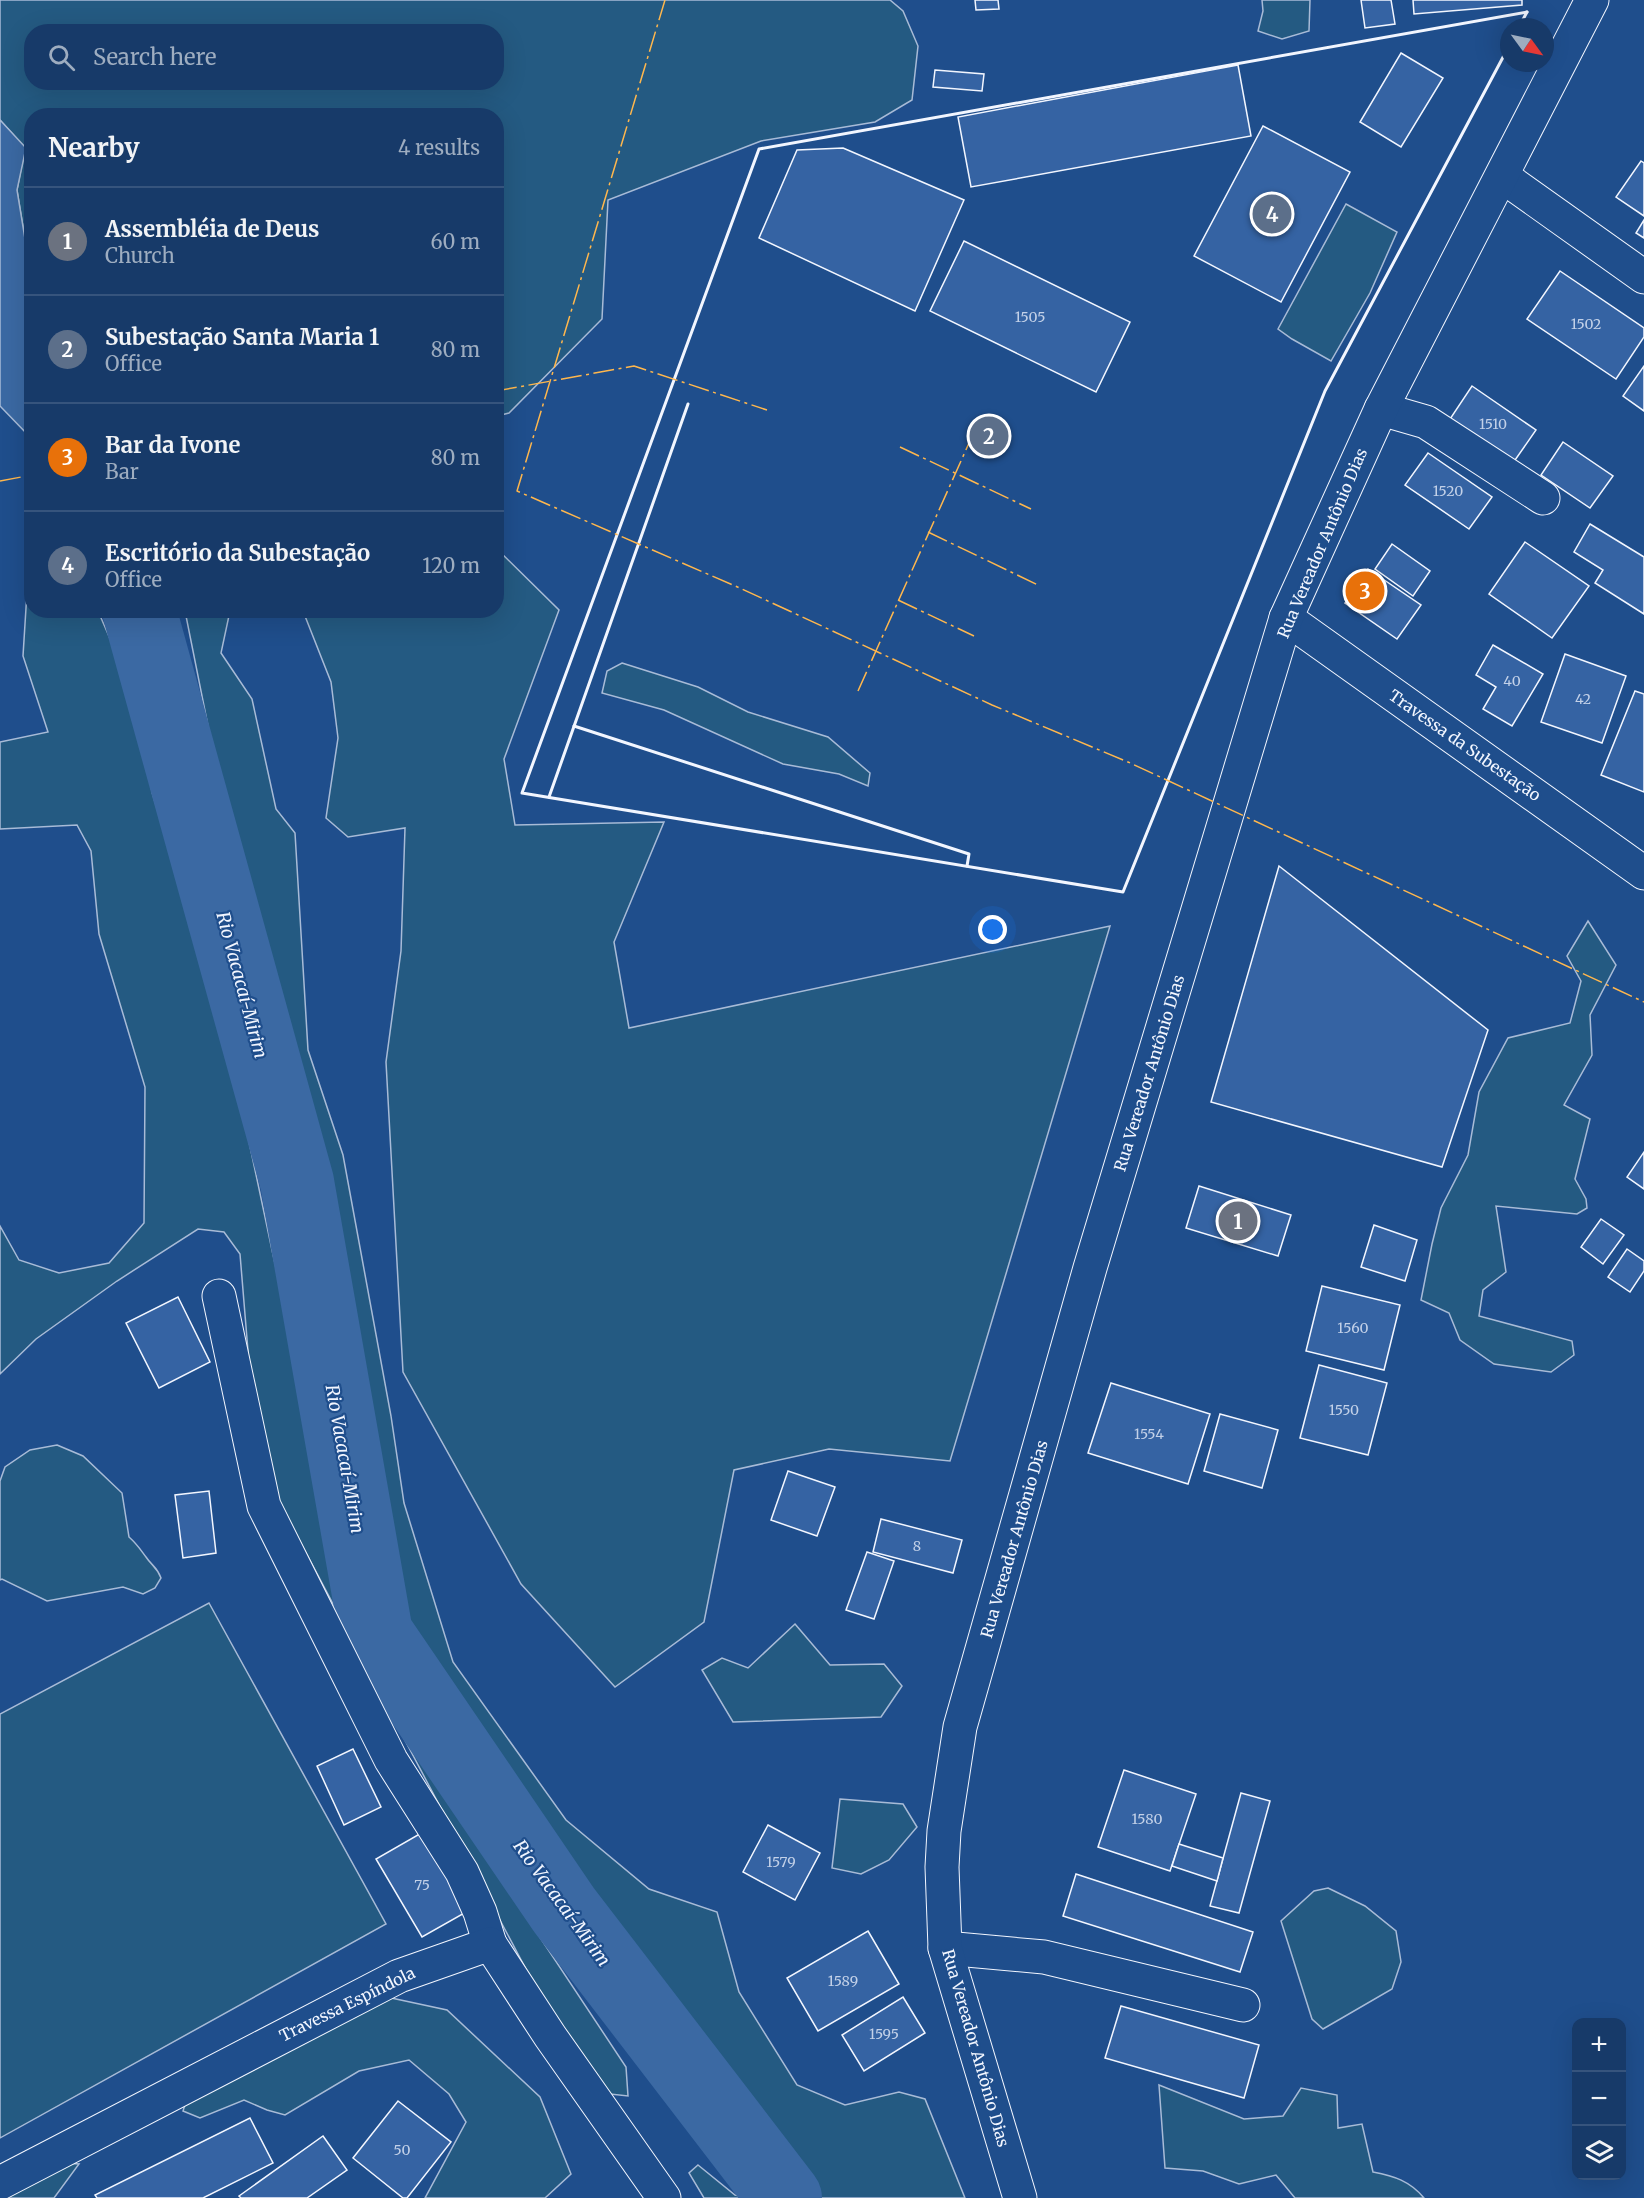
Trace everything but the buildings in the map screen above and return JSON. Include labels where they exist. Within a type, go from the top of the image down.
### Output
[{"type":"street","name":"Rua Vereador Antônio Dias","points":[[1020,2198],[945,1948],[942,1868],[944,1831],[960,1727],[1090,1268],[1286,618],[1381,409],[1592,0]]},
{"type":"street","points":[[1502,176],[1644,278]]},
{"type":"street","points":[[1381,409],[1426,422],[1543,498]]},
{"type":"street","name":"Travessa da Subestação","points":[[1286,618],[1644,873]]},
{"type":"street","points":[[219,1296],[264,1506],[391,1760],[462,1872],[480,1912],[490,1944],[550,2036],[664,2198]]},
{"type":"street","name":"Travessa Espíndola","points":[[0,2183],[399,1976],[490,1944]]},
{"type":"street","points":[[945,1948],[1044,1957],[1243,2005]]},
{"type":"shaded area","points":[[0,0],[890,0],[903,11],[918,46],[912,100],[875,122],[761,141],[608,200],[602,319],[509,413],[504,414],[504,108],[24,108],[24,147],[0,120]]},
{"type":"shaded area","points":[[1262,0],[1310,0],[1309,31],[1282,39],[1258,31],[1263,11]]},
{"type":"shaded area","points":[[0,120],[24,146],[17,190],[24,233],[24,431],[0,406]]},
{"type":"shaded area","points":[[24,153],[24,233],[17,190]]},
{"type":"shaded area","points":[[1346,204],[1397,232],[1370,293],[1331,361],[1278,329]]},
{"type":"shaded area","points":[[504,556],[559,610],[504,759],[515,825],[664,822],[614,942],[629,1028],[1110,926],[950,1461],[829,1449],[734,1470],[704,1622],[615,1687],[521,1584],[403,1372],[386,1062],[401,951],[405,828],[348,837],[326,818],[338,738],[331,682],[306,618],[504,618]]},
{"type":"shaded area","points":[[25,618],[101,618],[118,657],[134,679],[152,792],[226,1033],[272,1250],[354,1612],[419,1744],[504,1883],[626,2067],[628,2096],[601,2093],[557,2028],[257,1460],[240,1254],[224,1232],[198,1229],[117,1281],[36,1339],[0,1374],[0,1226],[19,1260],[59,1273],[109,1263],[144,1223],[145,1087],[99,934],[91,851],[77,825],[0,829],[0,742],[48,732],[23,656]]},
{"type":"shaded area","points":[[186,618],[228,618],[221,653],[252,699],[276,809],[295,833],[308,1050],[343,1155],[391,1416],[404,1503],[453,1662],[566,1820],[649,1889],[717,1912],[739,1992],[797,2085],[845,2105],[899,2092],[925,2099],[965,2198],[821,2198],[791,2188],[446,1703],[395,1622],[359,1420],[286,1116]]},
{"type":"shaded area","points":[[622,663],[698,687],[748,712],[828,737],[870,773],[868,786],[839,774],[783,764],[664,710],[602,693],[607,671]]},
{"type":"shaded area","points":[[1588,921],[1616,965],[1590,1015],[1592,1055],[1564,1105],[1590,1119],[1575,1179],[1586,1199],[1587,1208],[1577,1214],[1496,1206],[1506,1272],[1483,1290],[1479,1316],[1572,1341],[1574,1355],[1551,1372],[1494,1364],[1460,1340],[1449,1313],[1421,1300],[1432,1244],[1441,1208],[1468,1155],[1479,1092],[1508,1038],[1570,1023],[1581,981],[1567,956]]},
{"type":"shaded area","points":[[57,1445],[83,1456],[122,1493],[129,1537],[161,1578],[155,1588],[143,1594],[123,1587],[47,1601],[0,1580],[0,1481],[5,1467],[30,1450]]},
{"type":"shaded area","points":[[209,1603],[386,1924],[0,2138],[0,1714]]},
{"type":"shaded area","points":[[795,1624],[830,1665],[884,1664],[902,1686],[881,1717],[733,1722],[702,1670],[722,1658],[748,1668]]},
{"type":"shaded area","points":[[840,1799],[903,1804],[917,1827],[889,1860],[861,1874],[832,1868]]},
{"type":"shaded area","points":[[1328,1888],[1365,1906],[1396,1931],[1401,1962],[1392,1989],[1323,2029],[1312,2019],[1281,1921],[1314,1891]]},
{"type":"shaded area","points":[[382,1996],[447,2010],[540,2097],[571,2174],[545,2198],[425,2198],[466,2122],[449,2094],[409,2060],[359,2071],[285,2115],[244,2100],[200,2118],[183,2111],[187,2098]]},
{"type":"shaded area","points":[[1159,2085],[1244,2119],[1283,2116],[1301,2088],[1337,2095],[1338,2128],[1362,2124],[1373,2172],[1401,2180],[1413,2187],[1424,2198],[1295,2198],[1276,2175],[1239,2184],[1203,2171],[1165,2168]]},
{"type":"shaded area","points":[[66,2163],[79,2164],[54,2198],[0,2198]]},
{"type":"shaded area","points":[[698,2165],[735,2195],[750,2198],[704,2198],[689,2173]]},
{"type":"waterway","name":"Rio Vacacaí-Mirim","points":[[141,618],[297,1182],[376,1634],[564,1910],[785,2198]]},
{"type":"wall","points":[[1524,18],[1527,12]]},
{"type":"wall","points":[[1500,63],[1325,391],[1123,892],[522,793],[759,149],[1527,12]]},
{"type":"wall","points":[[549,797],[688,404]]},
{"type":"wall","points":[[574,726],[969,854],[967,866]]},
{"type":"power","points":[[665,0],[517,491],[742,589],[992,705],[1128,762],[1644,1002]]},
{"type":"power","points":[[504,390],[634,366],[767,410]]},
{"type":"power","points":[[858,691],[978,423]]},
{"type":"power","points":[[900,447],[1031,509]]},
{"type":"power","points":[[0,481],[24,476]]},
{"type":"power","points":[[928,532],[1038,585]]},
{"type":"power","points":[[898,600],[974,636]]},
{"type":"place","name":"Escritório da Subestação","points":[[1272,214]]},
{"type":"place","name":"Subestação Santa Maria 1","points":[[989,436]]},
{"type":"place","name":"Bar da Ivone","points":[[1365,591]]},
{"type":"place","name":"Assembléia de Deus","points":[[1238,1221]]}]
